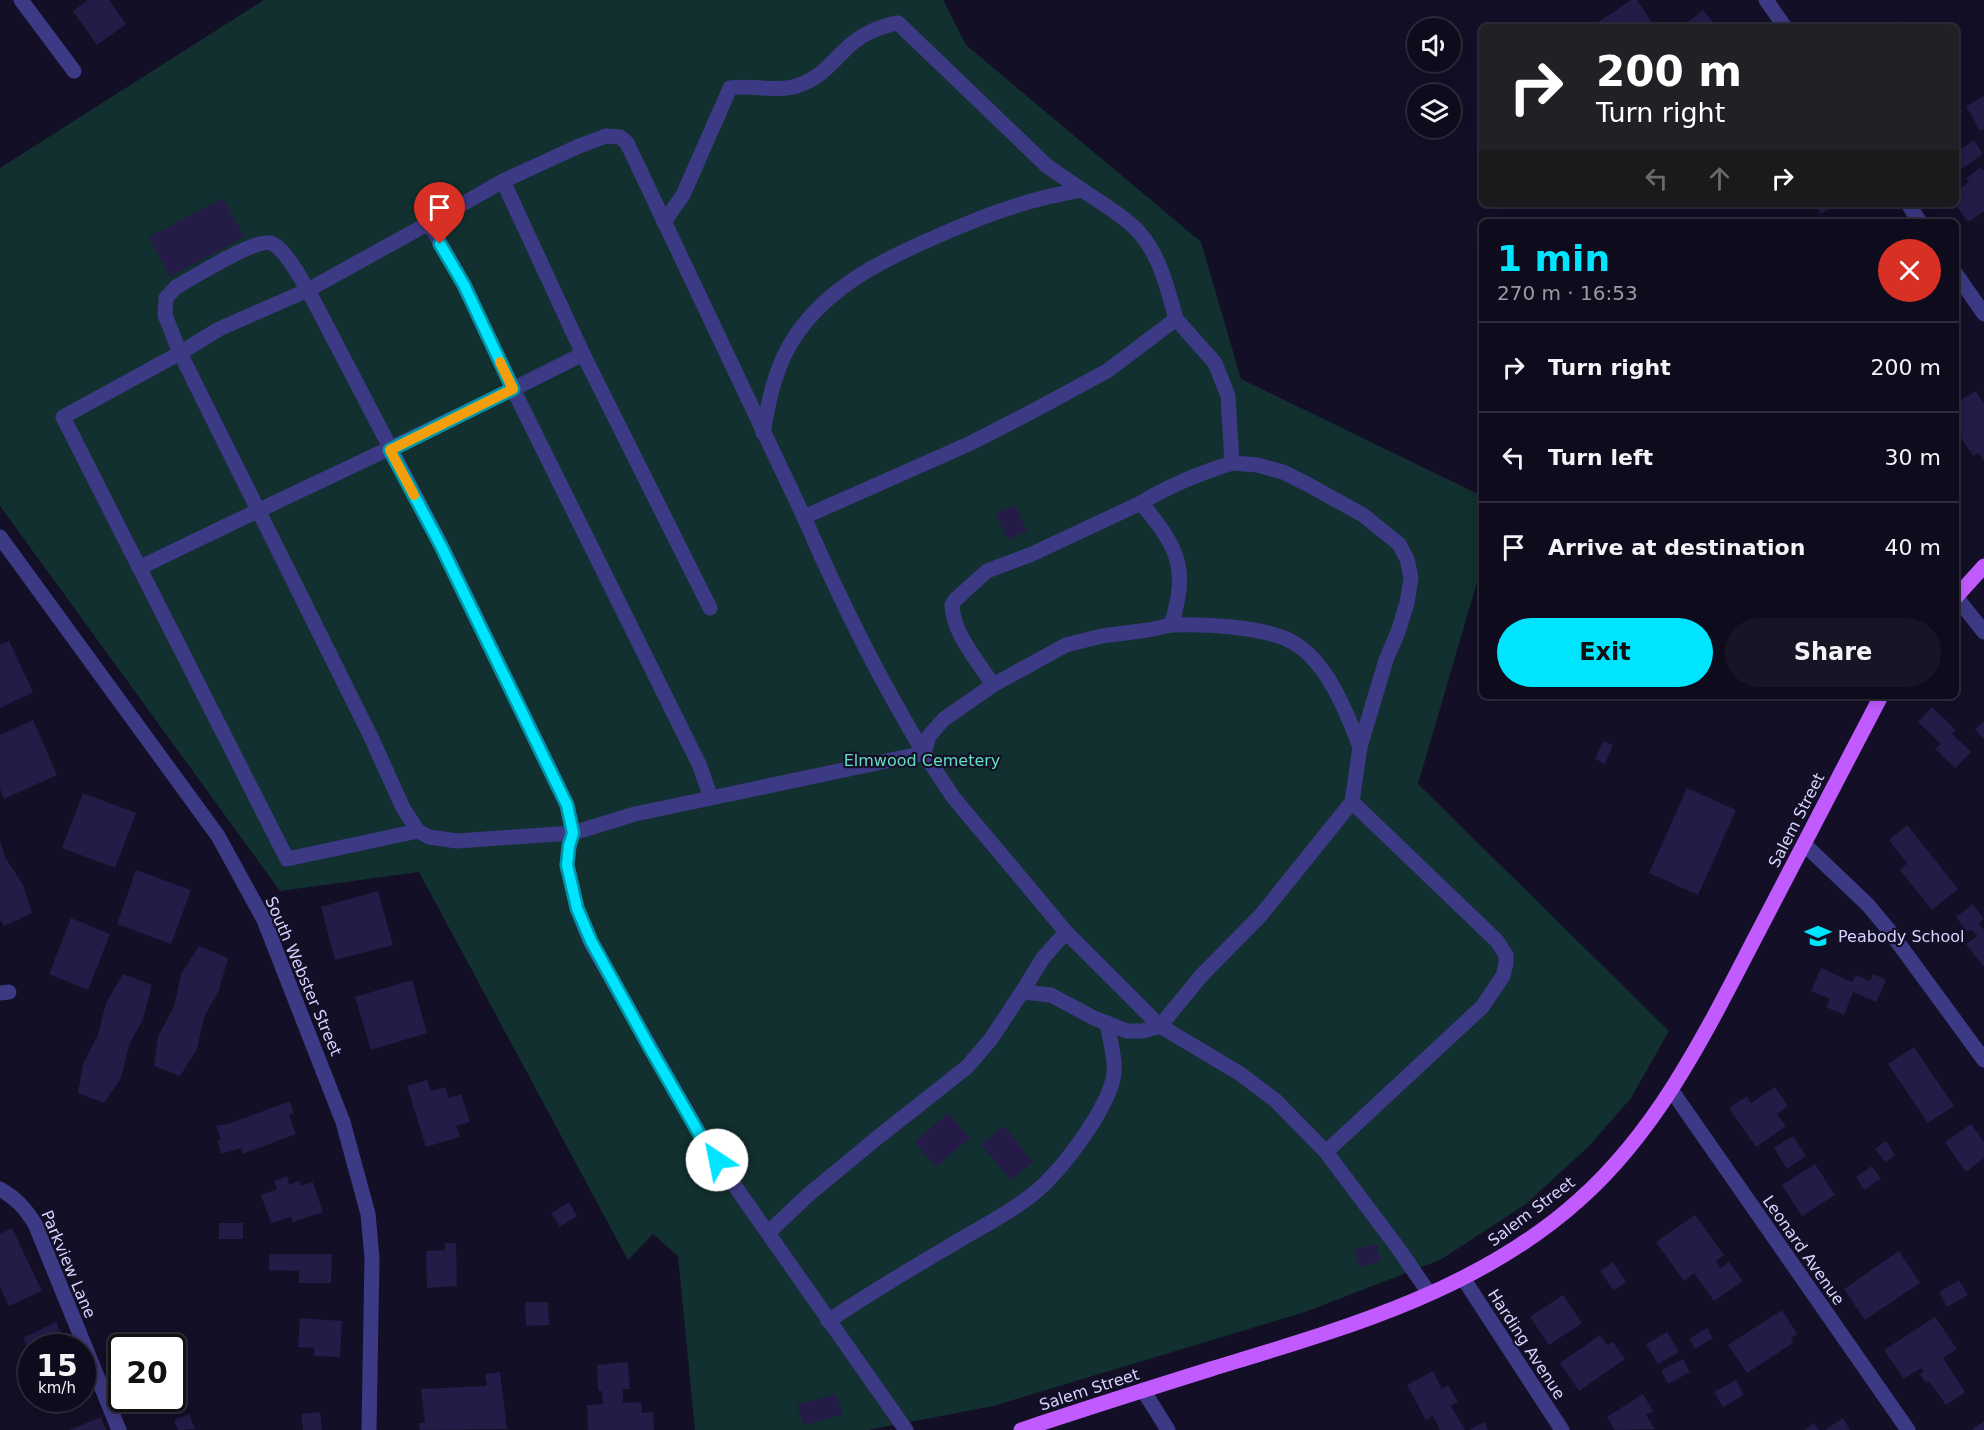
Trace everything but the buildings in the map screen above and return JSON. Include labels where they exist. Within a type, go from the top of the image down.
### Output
[{"type":"main road","points":[[1959,594],[1984,566]]},
{"type":"main road","name":"Salem Street","points":[[1021,1430],[1347,1326],[1429,1293],[1497,1259],[1537,1233],[1578,1201],[1613,1167],[1672,1091],[1698,1047],[1879,699]]},
{"type":"street","points":[[21,0],[74,71]]},
{"type":"street","points":[[1766,0],[1783,24]]},
{"type":"street","points":[[664,222],[683,195],[729,88],[743,86],[781,90],[803,84],[827,70],[846,48],[864,36],[883,26],[898,23],[1047,166],[1135,228],[1149,246],[1157,260],[1176,319],[1215,363],[1228,396],[1232,463]]},
{"type":"street","points":[[418,831],[287,859],[63,417],[219,329],[308,290],[503,181],[579,146],[606,136],[620,137],[627,143],[865,650],[924,753],[953,797],[1066,932],[1160,1026],[1239,1073],[1275,1100],[1326,1152],[1429,1293]]},
{"type":"street","points":[[503,181],[583,354],[710,608]]},
{"type":"street","points":[[763,433],[771,389],[783,359],[796,334],[821,305],[892,255],[1002,209],[1046,196],[1082,190]]},
{"type":"street","points":[[429,223],[464,285],[699,765],[711,798]]},
{"type":"street","points":[[906,1430],[704,1142],[591,941],[577,908],[567,865],[573,833],[567,805],[441,546],[308,290],[284,253],[272,243],[255,243],[176,287],[166,298],[165,315],[180,353],[404,808],[418,831],[429,837],[457,841],[573,833],[635,814],[924,753]]},
{"type":"street","points":[[1959,277],[1984,314]]},
{"type":"street","points":[[804,517],[971,443],[1076,388],[1107,371],[1176,319]]},
{"type":"street","points":[[139,568],[258,509],[390,450],[583,354]]},
{"type":"street","points":[[993,685],[958,631],[952,614],[952,604],[956,600],[987,572],[1032,554],[1193,476],[1232,463],[1257,465],[1283,472],[1307,483],[1363,515],[1400,544],[1407,559],[1411,578],[1407,603],[1386,660],[1360,747],[1352,802],[1261,915],[1201,976],[1160,1026],[1143,1031],[1127,1031],[1051,995],[1022,992]]},
{"type":"street","points":[[1141,503],[1164,531],[1177,558],[1181,577],[1179,600],[1171,625]]},
{"type":"street","name":"South Webster Street","points":[[0,537],[218,836],[264,920],[336,1101],[368,1214],[372,1258],[369,1430]]},
{"type":"street","points":[[1959,601],[1984,632]]},
{"type":"street","points":[[924,753],[929,736],[944,719],[993,685],[1066,645],[1102,636],[1171,625],[1223,626],[1276,636],[1293,642],[1315,662],[1334,689],[1350,720],[1360,747]]},
{"type":"street","points":[[1326,1152],[1482,1006],[1503,976],[1506,964],[1506,955],[1497,941],[1352,802]]},
{"type":"street","points":[[1804,844],[1875,913],[1984,1060]]},
{"type":"street","points":[[769,1232],[868,1144],[967,1067],[991,1039],[1043,958],[1066,932]]},
{"type":"street","points":[[828,1321],[880,1287],[1012,1209],[1038,1190],[1073,1151],[1097,1116],[1110,1089],[1115,1071],[1107,1023]]},
{"type":"street","name":"Leonard Avenue","points":[[1672,1091],[1908,1430]]},
{"type":"street","name":"Parkview Lane","points":[[0,1189],[15,1197],[26,1209],[34,1224],[119,1430]]},
{"type":"street","name":"Harding Avenue","points":[[1463,1278],[1562,1430]]},
{"type":"street","points":[[1143,1390],[1168,1430]]},
{"type":"green space","name":"Elmwood Cemetery","points":[[264,0],[943,0],[966,45],[1201,242],[1241,379],[1479,495],[1479,575],[1418,784],[1669,1031],[1631,1098],[1589,1146],[1526,1204],[1440,1260],[1305,1312],[993,1406],[868,1430],[695,1430],[678,1256],[653,1234],[628,1260],[419,872],[280,891],[0,506],[0,168]]},
{"type":"slow traffic","points":[[414,495],[390,450],[513,389],[500,362]]},
{"type":"place","name":"Peabody School","points":[[1818,936]]},
{"type":"route","points":[[440,244],[464,285],[513,389],[390,450],[441,546],[567,805],[573,833],[567,865],[577,908],[591,941],[704,1142],[717,1160]]}]
